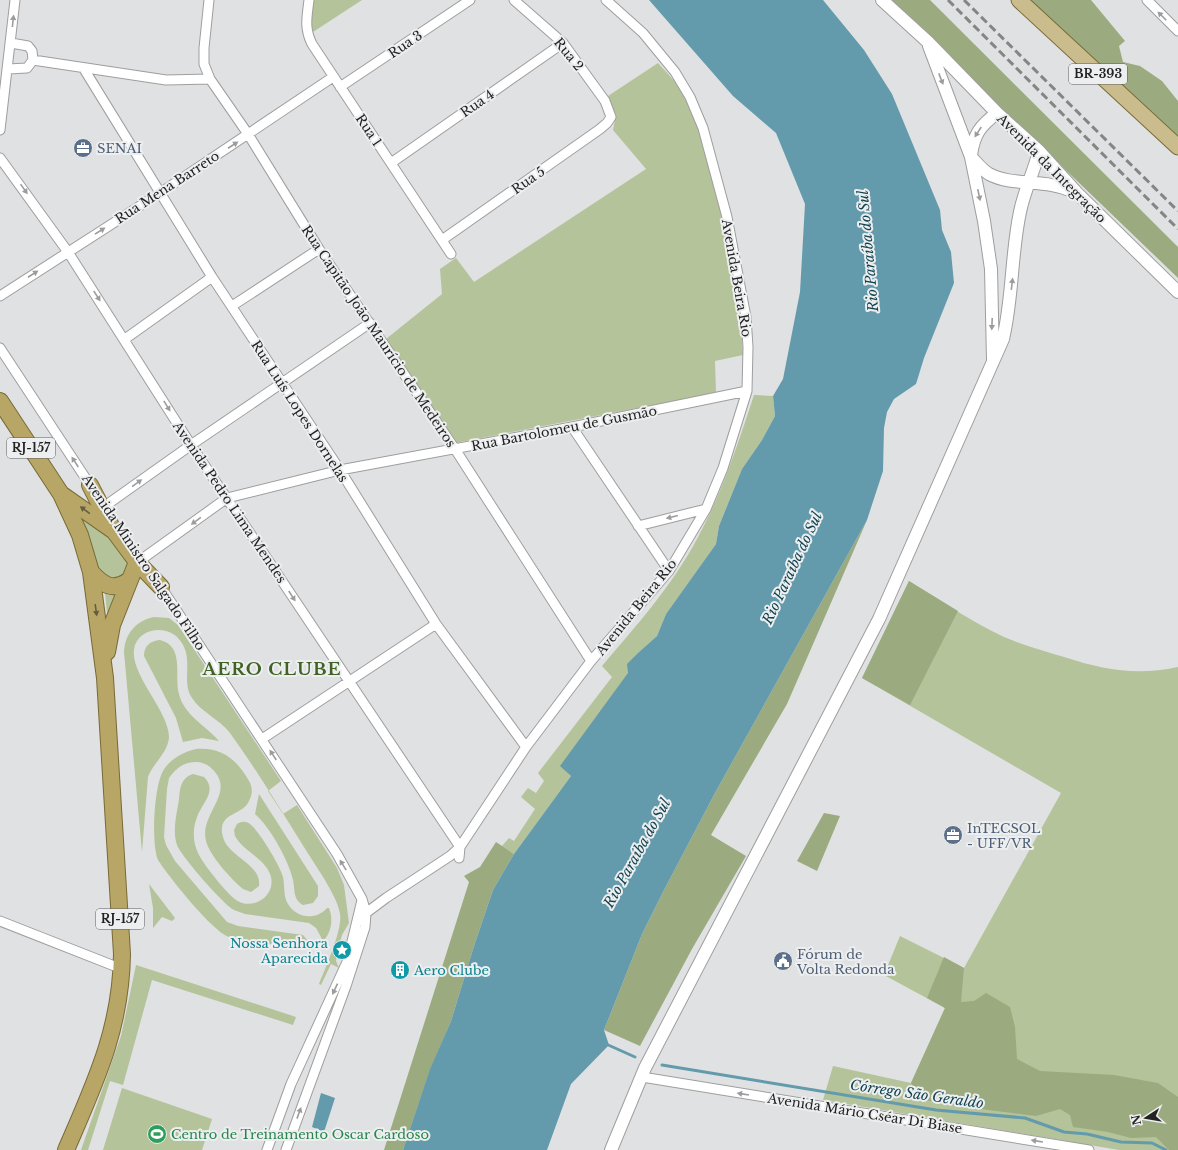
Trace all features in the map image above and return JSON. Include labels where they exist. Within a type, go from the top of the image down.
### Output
[{"type":"highway","name":"RJ-157","points":[[0,401],[61,494],[80,535],[91,572],[105,678],[122,969],[118,1008],[109,1045],[66,1150]]},
{"type":"highway","points":[[90,485],[114,531],[161,587]]},
{"type":"highway","points":[[61,494],[114,531]]},
{"type":"highway","points":[[105,678],[112,625],[128,582],[139,561]]},
{"type":"highway","points":[[91,572],[97,579],[109,587],[120,586],[128,582]]},
{"type":"main road","name":"BR-393","points":[[1019,0],[1178,147]]},
{"type":"street","points":[[0,130],[15,0]]},
{"type":"street","name":"Rua Capitão João Maurício de Medeiros","points":[[209,0],[204,64],[210,80],[248,134],[319,249],[455,449],[591,661]]},
{"type":"street","name":"Rua 1","points":[[309,0],[306,25],[307,33],[333,77],[392,163],[451,254]]},
{"type":"street","name":"Rua 3","points":[[340,87],[470,0]]},
{"type":"street","name":"Rua 2","points":[[514,0],[563,43],[605,101],[611,117]]},
{"type":"street","name":"Avenida Beira Rio","points":[[366,913],[450,856],[460,847],[526,747],[591,661],[669,571],[706,509],[723,468],[746,392],[748,347],[746,317],[727,217],[703,128],[690,97],[675,72],[643,33],[606,0]]},
{"type":"street","name":"Avenida da Integração","points":[[882,0],[928,42],[997,113],[1039,151],[1077,193],[1178,292]]},
{"type":"street","points":[[1147,0],[1178,31]]},
{"type":"street","points":[[928,42],[971,157],[984,221],[991,269],[993,361]]},
{"type":"street","points":[[8,69],[28,68],[33,60],[32,51],[28,46],[11,43]]},
{"type":"street","name":"Rua 4","points":[[392,163],[563,43]]},
{"type":"street","points":[[33,60],[84,69],[166,80],[210,80]]},
{"type":"street","name":"Rua Luís Lopes Dornelas","points":[[84,69],[212,277],[340,470],[436,624],[526,747]]},
{"type":"street","name":"Rua Mena Barreto","points":[[0,296],[160,193],[333,77]]},
{"type":"street","points":[[971,157],[973,141],[979,129],[997,113]]},
{"type":"street","name":"Rua 5","points":[[442,240],[600,129],[611,117]]},
{"type":"street","points":[[611,1150],[643,1073],[879,619],[1004,339],[1014,275],[1015,243],[1020,211],[1039,151]]},
{"type":"street","points":[[971,157],[988,173],[1001,179],[1056,185],[1077,193]]},
{"type":"street","name":"Avenida Pedro Lima Mendes","points":[[0,158],[68,252],[125,339],[191,445],[228,498],[460,847]]},
{"type":"street","points":[[232,306],[319,249]]},
{"type":"street","points":[[125,339],[212,277]]},
{"type":"street","points":[[105,506],[282,382],[370,323]]},
{"type":"street","name":"Avenida Ministro Salgado Filho","points":[[0,348],[105,506],[139,561]]},
{"type":"street","name":"Rua Bartolomeu de Gusmão","points":[[139,561],[228,498],[340,470],[572,427],[746,392]]},
{"type":"street","points":[[572,427],[669,571]]},
{"type":"street","points":[[638,526],[706,509]]},
{"type":"street","name":"Avenida Ministro Salgado Filho","points":[[161,587],[340,860],[362,899],[366,913],[365,927],[346,986],[286,1150]]},
{"type":"street","points":[[262,739],[436,624]]},
{"type":"street","points":[[459,858],[460,847]]},
{"type":"street","name":"Avenida Beira Rio","points":[[362,899],[375,900],[386,898]]},
{"type":"street","points":[[267,1150],[292,1084],[347,962],[362,899]]},
{"type":"street","points":[[0,921],[122,969]]},
{"type":"street","name":"Avenida Mário Cséar Di Biase","points":[[643,1073],[1089,1150]]},
{"type":"green space","points":[[313,0],[362,0],[313,32],[309,26]]},
{"type":"green space","points":[[889,0],[930,0],[1178,247],[1178,278]]},
{"type":"green space","points":[[1028,0],[1091,0],[1125,41],[1119,46],[1123,62],[1140,66],[1162,81],[1178,101],[1178,138]]},
{"type":"green space","points":[[658,63],[684,94],[691,106],[699,128],[721,213],[731,260],[739,308],[743,355],[715,361],[716,393],[455,443],[386,339],[442,294],[440,269],[456,258],[474,282],[646,169],[613,130],[616,115],[608,96]]},
{"type":"green space","points":[[754,395],[773,396],[775,416],[762,440],[742,469],[719,526],[716,544],[666,614],[657,636],[639,652],[629,673],[561,766],[571,776],[514,854],[502,846],[509,838],[514,841],[535,809],[521,797],[528,788],[536,793],[544,781],[538,773],[612,677],[602,666],[665,589],[697,539],[722,486],[736,450]]},
{"type":"green space","points":[[78,511],[102,526],[125,556],[129,565],[128,574],[114,582],[99,569]]},
{"type":"green space","points":[[867,520],[787,704],[711,835],[746,856],[692,949],[640,1046],[604,1030],[642,934],[664,890],[715,793]]},
{"type":"green space","points":[[909,581],[991,631],[1034,648],[1079,662],[1121,670],[1149,671],[1178,667],[1178,1150],[1119,1150],[823,1100],[833,1066],[911,1083],[945,1008],[884,975],[900,936],[964,968],[1061,793],[862,678]]},
{"type":"green space","points":[[909,581],[958,611],[910,705],[862,678]]},
{"type":"green space","points":[[105,593],[109,595],[118,593],[108,623]]},
{"type":"green space","points":[[154,617],[169,618],[178,625],[281,781],[269,791],[226,728],[200,707],[192,698],[187,684],[186,653],[178,638],[173,634],[161,630],[155,630],[143,635],[138,639],[135,645],[134,655],[137,667],[162,715],[167,726],[169,737],[166,748],[148,777],[142,852],[124,652],[127,639],[133,629],[142,621]]},
{"type":"green space","points":[[160,640],[168,643],[173,648],[176,655],[179,694],[185,708],[219,741],[202,738],[183,742],[176,718],[144,656],[145,649],[148,645]]},
{"type":"green space","points":[[196,749],[212,750],[225,755],[236,763],[250,782],[252,791],[249,801],[246,806],[231,815],[223,823],[222,829],[226,844],[255,872],[259,878],[259,886],[251,892],[243,889],[222,867],[208,847],[205,831],[221,786],[218,777],[206,764],[191,762],[182,765],[169,778],[164,837],[166,845],[175,861],[227,922],[238,926],[303,935],[308,941],[304,948],[292,948],[229,937],[222,933],[212,925],[191,903],[158,860],[155,841],[154,815],[157,789],[160,779],[163,771],[169,763],[182,754]]},
{"type":"green space","points":[[193,774],[204,777],[210,787],[208,797],[195,822],[194,837],[195,846],[199,855],[216,879],[232,897],[243,903],[250,904],[257,902],[268,894],[272,881],[267,868],[243,846],[235,836],[234,830],[237,824],[243,822],[248,823],[259,834],[278,866],[283,877],[285,898],[292,909],[301,915],[312,916],[317,915],[329,908],[331,924],[325,939],[322,939],[316,928],[309,923],[245,914],[234,910],[212,890],[194,869],[180,851],[175,834],[175,822],[181,787],[186,778]]},
{"type":"green space","points":[[268,791],[269,791],[283,814]]},
{"type":"green space","points":[[259,794],[318,886],[318,896],[313,903],[303,905],[296,897],[291,872],[283,854],[267,827],[255,814]]},
{"type":"green space","points":[[297,805],[337,868],[344,885],[349,923],[342,935],[337,953],[336,961],[339,968],[331,964],[321,985],[319,984],[339,929],[340,914],[338,905],[325,880],[283,814]]},
{"type":"green space","points":[[824,813],[840,816],[817,871],[797,861]]},
{"type":"green space","points":[[496,842],[514,854],[493,890],[451,1021],[430,1070],[403,1150],[384,1150],[469,882],[464,876],[480,867]]},
{"type":"green space","points":[[149,884],[175,918],[172,921],[162,917],[153,928],[153,908]]},
{"type":"green space","points":[[944,957],[964,968],[961,1002],[974,1001],[986,993],[1010,1007],[1015,1027],[1017,1059],[1040,1071],[1114,1075],[1158,1083],[1178,1097],[1178,1150],[1169,1150],[1156,1137],[1131,1138],[1108,1132],[1073,1127],[1070,1115],[1060,1109],[1036,1116],[965,1107],[920,1099],[911,1083],[945,1008],[927,998]]},
{"type":"green space","points":[[136,965],[296,1017],[293,1025],[152,980],[123,1085],[110,1081],[88,1150],[81,1150],[121,1036]]},
{"type":"green space","name":"Centro de Treinamento Oscar Cardoso","points":[[122,1088],[212,1119],[202,1150],[103,1150]]},
{"type":"water","name":"Rio Paraíba do Sul","points":[[649,0],[823,0],[864,50],[892,94],[940,210],[942,230],[951,252],[954,283],[924,358],[916,384],[894,399],[887,412],[884,428],[883,471],[867,520],[715,793],[664,890],[642,934],[604,1030],[609,1045],[571,1084],[547,1150],[403,1150],[430,1069],[451,1021],[493,890],[514,854],[571,776],[560,766],[628,673],[627,664],[657,636],[666,614],[716,544],[719,526],[742,469],[762,440],[775,416],[773,396],[783,379],[800,292],[805,204],[776,133],[733,96]]},
{"type":"water","points":[[321,1093],[335,1098],[324,1132],[312,1127]]},
{"type":"waterway","name":"Córrego São Geraldo","points":[[606,1044],[635,1057]]},
{"type":"waterway","name":"Córrego São Geraldo","points":[[662,1065],[936,1110],[1025,1118],[1064,1132],[1087,1134],[1121,1142],[1152,1143],[1166,1150]]},
{"type":"railway","points":[[948,0],[1178,229]]},
{"type":"railway","points":[[964,0],[1178,211]]},
{"type":"place","name":"SENAI","points":[[83,148]]},
{"type":"place","name":"InTECSOL - UFF/VR","points":[[953,835]]},
{"type":"place","name":"Nossa Senhora Aparecida","points":[[342,950]]},
{"type":"place","name":"Fórum de Volta Redonda","points":[[783,961]]},
{"type":"place","name":"Aero Clube","points":[[400,970]]},
{"type":"place","name":"Centro de Treinamento Oscar Cardoso","points":[[157,1134]]},
{"type":"district","name":"AERO CLUBE","points":[[272,669]]}]
